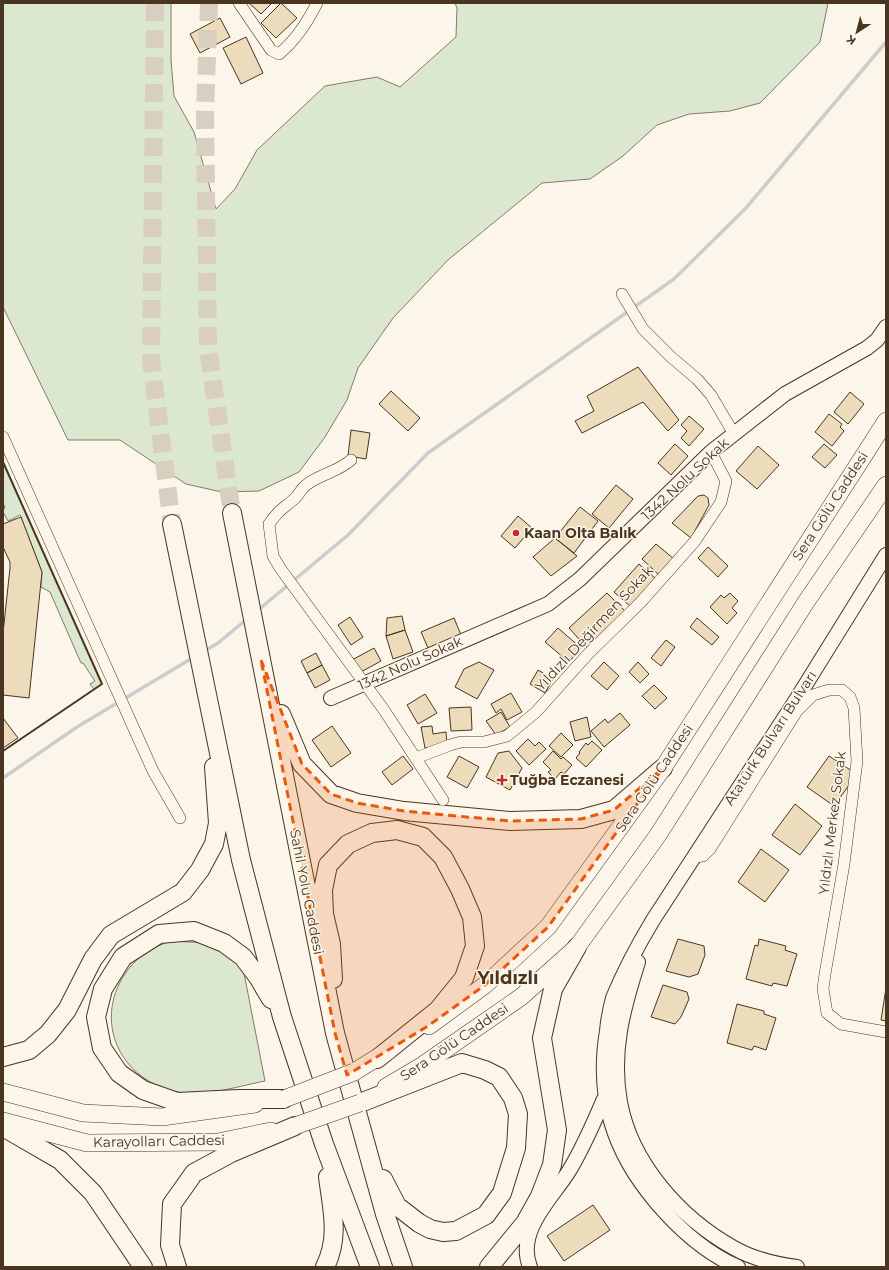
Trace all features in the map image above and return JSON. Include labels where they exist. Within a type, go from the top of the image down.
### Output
[{"type":"highway","name":"Sahil Yolu Caddesi","points":[[232,513],[335,1033],[385,1214],[403,1267]]},
{"type":"highway","points":[[172,524],[241,860],[282,1017],[324,1144],[370,1267]]},
{"type":"highway","points":[[261,660],[289,736],[302,764],[331,794],[357,804],[404,811],[510,821],[581,819],[614,810],[664,768]]},
{"type":"highway","points":[[3,1058],[29,1050],[48,1034],[67,1010],[93,959],[112,934],[182,892],[200,870],[214,844],[218,823],[215,792],[212,714]]},
{"type":"highway","points":[[335,1033],[331,944],[324,914],[323,890],[328,865],[348,844],[372,833],[397,830],[423,837],[443,857],[460,889],[472,917],[475,946],[464,978],[438,1010],[377,1059]]},
{"type":"highway","points":[[282,1017],[258,977],[243,957],[224,942],[194,931],[158,934],[123,957],[103,988],[96,1017],[102,1048],[119,1073],[144,1090],[177,1102],[238,1099],[284,1099]]},
{"type":"highway","points":[[489,1267],[525,1223],[540,1196],[552,1165],[557,1130],[542,1038],[553,989],[576,947]]},
{"type":"highway","points":[[360,1103],[462,1063],[486,1070],[499,1077],[513,1098],[518,1114],[516,1148],[502,1193],[486,1215],[456,1231],[442,1232],[430,1229],[397,1206],[368,1151]]},
{"type":"highway","points":[[177,1267],[170,1245],[172,1204],[194,1173],[231,1153],[296,1126]]},
{"type":"highway","points":[[3,1127],[60,1160],[94,1193],[143,1267]]},
{"type":"highway","points":[[324,1144],[334,1224],[332,1253],[325,1267]]},
{"type":"main road","name":"Sera Gölü Caddesi","points":[[354,1072],[428,1026],[485,985],[548,927],[664,768],[886,420]]},
{"type":"main road","name":"Sera Gölü Caddesi","points":[[360,1103],[423,1065],[521,997],[576,947],[658,835],[806,602],[886,485]]},
{"type":"main road","name":"Karayolları Caddesi","points":[[3,1092],[83,1113],[162,1116],[229,1109],[284,1099],[354,1072]]},
{"type":"main road","name":"Karayolları Caddesi","points":[[3,1121],[88,1143],[218,1142],[296,1126],[360,1103]]},
{"type":"street","points":[[239,3],[271,50],[278,54],[292,43],[310,18],[317,3]]},
{"type":"street","points":[[622,294],[643,329],[711,395],[734,434]]},
{"type":"street","name":"1342 Nolu Sokak","points":[[331,698],[548,604],[580,579],[711,452],[785,394],[867,348],[876,340],[886,327]]},
{"type":"street","points":[[3,437],[113,679],[153,771],[180,818]]},
{"type":"street","name":"Yıldızlı Değirmen Sokak","points":[[416,758],[461,742],[484,742],[507,736],[536,712],[588,654],[641,602],[695,541],[721,502],[726,481],[711,452]]},
{"type":"street","points":[[351,460],[344,466],[305,486],[294,500],[284,505],[269,524],[273,556],[303,601],[384,710],[442,800]]},
{"type":"street","name":"Atatürk Bulvarı Bulvarı","points":[[738,1267],[704,1248],[687,1235],[650,1196],[633,1172],[622,1150],[613,1129],[604,1099],[604,1044],[613,1000],[633,952],[652,920],[791,707],[886,555]]},
{"type":"street","name":"Yıldızlı Merkez Sokak","points":[[693,857],[703,856],[710,849],[802,706],[813,695],[829,690],[842,690],[850,697],[854,708],[857,761],[844,864],[824,974],[823,989],[827,1013],[840,1024],[886,1032]]},
{"type":"street","name":"Atatürk Bulvarı Bulvarı","points":[[652,920],[623,1007],[619,1030],[617,1060],[620,1102],[634,1147],[647,1167],[671,1198],[679,1207],[709,1232],[735,1249],[761,1260],[797,1267]]},
{"type":"street","points":[[530,1267],[527,1248],[529,1237],[538,1216],[577,1157],[604,1099]]},
{"type":"highlighted area","points":[[261,660],[302,764],[331,794],[357,803],[404,811],[510,821],[581,819],[614,810],[663,768],[548,927],[485,985],[428,1026],[347,1075],[335,1033]]},
{"type":"green space","points":[[3,3],[171,3],[171,60],[174,96],[194,132],[216,209],[235,189],[257,150],[325,86],[377,77],[400,87],[456,37],[457,8],[455,3],[828,3],[820,42],[760,103],[730,111],[689,114],[657,125],[623,156],[590,179],[542,183],[448,260],[393,318],[358,368],[347,400],[325,437],[299,472],[259,491],[222,492],[186,484],[120,440],[68,440],[3,307]]},
{"type":"green space","points":[[3,462],[102,684],[94,689],[90,684],[95,681],[83,663],[81,663],[50,592],[41,587],[42,572],[20,515],[8,521],[3,512],[5,506],[3,504]]},
{"type":"green space","points":[[171,941],[210,943],[243,968],[265,1081],[203,1093],[178,1092],[166,1089],[145,1078],[129,1064],[118,1047],[112,1028],[112,1008],[117,988],[129,969],[146,952]]},
{"type":"building","points":[[249,3],[272,3],[261,14]]},
{"type":"building","points":[[281,3],[297,18],[276,38],[261,23]]},
{"type":"building","points":[[220,18],[230,37],[200,53],[190,34]]},
{"type":"building","points":[[246,37],[263,73],[241,84],[223,48]]},
{"type":"building","points":[[638,367],[679,420],[668,431],[643,402],[582,433],[575,421],[594,411],[587,396]]},
{"type":"building","points":[[391,391],[420,418],[408,431],[379,404]]},
{"type":"building","points":[[850,392],[864,404],[848,424],[834,412]]},
{"type":"building","points":[[829,414],[842,424],[840,427],[844,431],[832,446],[815,432]]},
{"type":"building","points":[[689,416],[704,429],[689,446],[681,438],[687,431],[681,425]]},
{"type":"building","points":[[351,430],[370,433],[366,459],[348,456]]},
{"type":"building","points":[[675,444],[688,456],[671,475],[658,463]]},
{"type":"building","points":[[824,444],[837,455],[825,468],[812,457]]},
{"type":"building","points":[[758,446],[779,465],[757,489],[736,471]]},
{"type":"building","points":[[616,485],[633,499],[609,528],[592,514]]},
{"type":"building","points":[[704,495],[708,498],[709,505],[691,538],[672,523],[698,496]]},
{"type":"building","points":[[580,507],[598,521],[574,553],[555,538]]},
{"type":"building","points":[[518,516],[532,528],[515,548],[501,536]]},
{"type":"building","points":[[21,517],[42,572],[29,698],[3,695],[3,633],[10,562],[3,547],[3,524]]},
{"type":"building","points":[[555,538],[577,556],[551,576],[533,557]]},
{"type":"building","points":[[656,544],[674,559],[659,575],[642,559]]},
{"type":"building","points":[[708,547],[728,566],[718,577],[698,558]]},
{"type":"building","points":[[639,564],[656,579],[631,607],[614,592]]},
{"type":"building","points":[[607,593],[626,612],[587,648],[569,628]]},
{"type":"building","points":[[730,593],[738,601],[732,608],[737,613],[727,624],[710,607],[721,595],[724,598]]},
{"type":"building","points":[[402,616],[405,630],[386,636],[387,618]]},
{"type":"building","points":[[350,617],[363,637],[351,645],[338,625]]},
{"type":"building","points":[[454,618],[461,635],[428,648],[421,632]]},
{"type":"building","points":[[697,618],[719,637],[712,645],[690,627]]},
{"type":"building","points":[[558,628],[581,648],[569,662],[545,642]]},
{"type":"building","points":[[405,630],[413,652],[393,659],[386,636]]},
{"type":"building","points":[[666,640],[675,647],[661,666],[651,658]]},
{"type":"building","points":[[374,648],[381,661],[359,673],[352,660]]},
{"type":"building","points":[[316,653],[322,665],[307,673],[301,661]]},
{"type":"building","points":[[479,662],[494,670],[477,699],[455,687],[464,669]]},
{"type":"building","points":[[604,662],[619,676],[607,690],[591,676]]},
{"type":"building","points":[[638,662],[649,674],[640,683],[629,672]]},
{"type":"building","points":[[322,665],[330,680],[315,688],[307,673]]},
{"type":"building","points":[[538,670],[553,679],[545,693],[530,684]]},
{"type":"building","points":[[654,685],[667,698],[655,709],[642,696]]},
{"type":"building","points":[[511,693],[522,712],[507,720],[501,709],[496,713],[491,704]]},
{"type":"building","points":[[425,694],[437,713],[418,724],[407,705]]},
{"type":"building","points":[[471,707],[472,730],[451,731],[449,708]]},
{"type":"building","points":[[501,712],[510,727],[496,735],[486,721]]},
{"type":"building","points":[[620,713],[630,725],[604,747],[591,731],[605,719],[608,723]]},
{"type":"building","points":[[587,717],[591,737],[575,741],[570,722]]},
{"type":"building","points":[[3,718],[18,738],[3,748]]},
{"type":"building","points":[[332,726],[351,753],[331,767],[312,740]]},
{"type":"building","points":[[432,726],[433,734],[446,732],[447,745],[425,748],[421,727]]},
{"type":"building","points":[[561,733],[573,745],[561,757],[549,746]]},
{"type":"building","points":[[528,739],[535,746],[539,742],[546,749],[529,765],[516,751]]},
{"type":"building","points":[[592,741],[602,750],[586,767],[576,758],[586,743],[588,745]]},
{"type":"building","points":[[509,751],[522,768],[510,790],[486,777],[498,753]]},
{"type":"building","points":[[553,751],[561,759],[563,757],[572,765],[564,774],[561,772],[555,779],[548,772],[551,770],[543,762]]},
{"type":"building","points":[[403,756],[413,769],[392,785],[382,772]]},
{"type":"building","points":[[459,756],[479,767],[467,788],[447,777]]},
{"type":"building","points":[[829,756],[852,771],[852,781],[834,806],[807,787]]},
{"type":"building","points":[[795,804],[822,826],[800,855],[772,835]]},
{"type":"building","points":[[761,849],[789,870],[765,902],[738,882]]},
{"type":"building","points":[[678,939],[704,946],[705,955],[698,974],[689,977],[666,971]]},
{"type":"building","points":[[759,939],[786,946],[785,950],[797,954],[787,986],[773,983],[772,986],[746,979],[755,945],[758,946]]},
{"type":"building","points":[[663,985],[687,992],[689,999],[681,1017],[675,1024],[651,1017]]},
{"type":"building","points":[[886,988],[886,1021],[881,1020]]},
{"type":"building","points":[[737,1004],[764,1011],[764,1014],[776,1018],[766,1050],[754,1046],[752,1050],[727,1043]]},
{"type":"building","points":[[593,1205],[610,1230],[564,1261],[547,1236]]},
{"type":"waterway","points":[[257,611],[348,535],[428,453],[674,279],[746,208],[886,42]]},
{"type":"waterway","points":[[203,652],[218,643],[247,619]]},
{"type":"waterway","points":[[3,778],[77,727],[194,657]]},
{"type":"tunnel","points":[[155,3],[151,360],[172,524]]},
{"type":"tunnel","points":[[209,3],[205,112],[208,349],[232,513]]},
{"type":"wall","points":[[3,462],[102,684],[3,751]]},
{"type":"place","name":"Kaan Olta Balık","points":[[516,533]]},
{"type":"place","name":"Tuğba Eczanesi","points":[[502,780]]},
{"type":"district","name":"Yıldızlı","points":[[508,978]]}]
